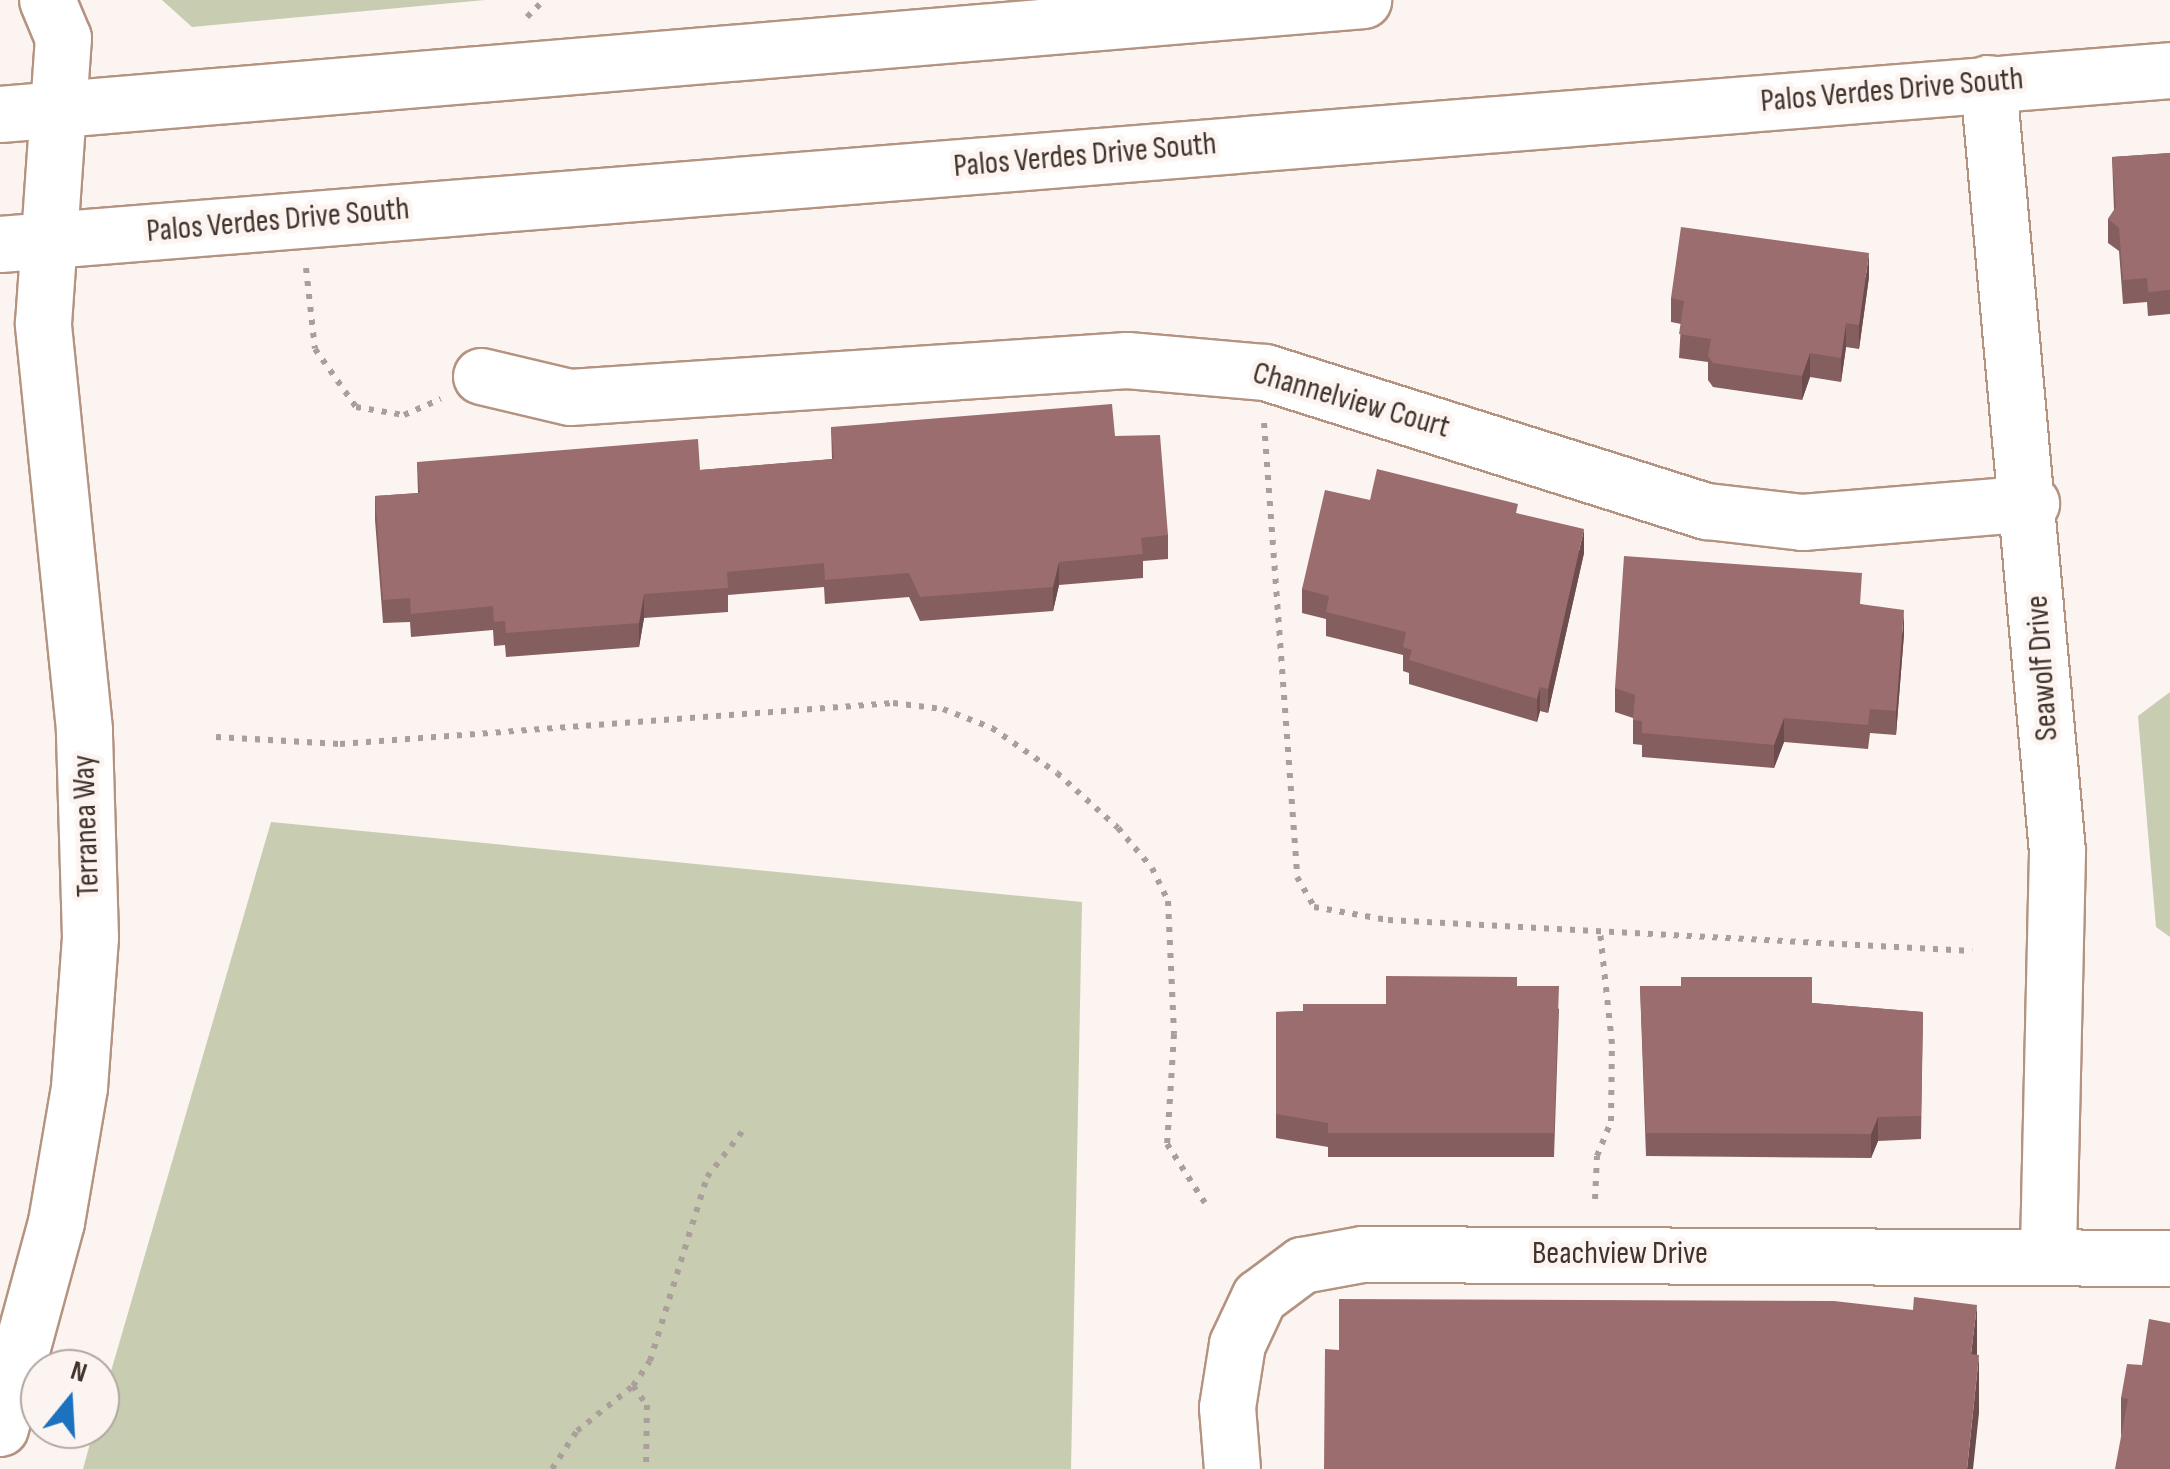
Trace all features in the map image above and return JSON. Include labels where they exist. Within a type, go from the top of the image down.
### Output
[{"type":"street","name":"Terranea Way","points":[[3,1412],[56,1222],[79,1087],[90,937],[84,729],[43,322],[25,242],[58,109],[63,38],[47,0]]},
{"type":"street","points":[[0,114],[1363,0]]},
{"type":"street","name":"Palos Verdes Drive South","points":[[25,242],[2170,70]]},
{"type":"street","name":"Seawolf Drive","points":[[1988,83],[2030,503],[2057,852],[2048,1255]]},
{"type":"street","name":"Channelview Court","points":[[482,376],[570,397],[1126,360],[1266,372],[1707,510],[1802,522],[2030,503]]},
{"type":"street","name":"Beachview Drive","points":[[1232,1469],[1226,1406],[1237,1344],[1259,1297],[1302,1265],[1362,1254],[2170,1258]]},
{"type":"path","points":[[304,262],[315,350],[356,407],[404,415]]},
{"type":"path","points":[[1264,430],[1300,892],[1314,906],[1336,914],[1972,951]]},
{"type":"path","points":[[216,737],[340,744],[893,704],[943,709],[992,728],[1057,773],[1118,828],[1152,868],[1168,901],[1174,1034],[1167,1144],[1205,1204]]},
{"type":"path","points":[[1595,1198],[1597,1156],[1611,1121],[1612,1044],[1600,932]]},
{"type":"path","points":[[552,1469],[578,1431],[634,1386],[650,1360],[707,1177],[745,1128]]},
{"type":"path","points":[[634,1386],[647,1404],[646,1469]]},
{"type":"green space","points":[[162,0],[485,0],[192,27]]},
{"type":"green space","points":[[2170,692],[2170,937],[2156,927],[2138,716]]},
{"type":"green space","points":[[271,822],[1082,902],[1071,1469],[83,1469],[88,1449],[120,1449],[117,1349]]},
{"type":"building","points":[[2170,153],[2170,290],[2148,292],[2147,278],[2123,280],[2119,228],[2108,219],[2116,207],[2112,157]]},
{"type":"building","points":[[1681,227],[1869,253],[1859,325],[1846,323],[1841,358],[1810,353],[1802,376],[1713,363],[1708,356],[1711,339],[1679,334],[1684,301],[1671,298]]},
{"type":"building","points":[[1112,404],[1115,436],[1160,435],[1168,535],[1141,538],[1143,554],[1059,562],[1053,587],[920,597],[909,573],[825,580],[824,563],[727,572],[728,588],[644,594],[639,623],[506,633],[505,621],[494,622],[493,606],[411,614],[410,598],[383,600],[375,496],[420,493],[417,462],[698,439],[700,470],[834,459],[831,427]]},
{"type":"building","points":[[1377,469],[1518,504],[1516,513],[1584,529],[1548,689],[1540,687],[1537,699],[1409,660],[1412,650],[1403,647],[1406,632],[1326,612],[1329,596],[1302,589],[1325,490],[1370,500]]},
{"type":"building","points":[[1624,556],[1862,573],[1860,604],[1904,610],[1896,711],[1870,709],[1868,725],[1784,718],[1774,745],[1642,733],[1642,721],[1633,720],[1635,695],[1615,688]]},
{"type":"building","points":[[1386,976],[1517,977],[1517,986],[1559,986],[1554,1133],[1328,1133],[1328,1123],[1276,1114],[1276,1012],[1303,1011],[1303,1004],[1386,1004]]},
{"type":"building","points":[[1681,977],[1812,977],[1812,1003],[1923,1012],[1921,1116],[1878,1117],[1871,1134],[1646,1133],[1640,986],[1681,986]]},
{"type":"building","points":[[1914,1297],[1977,1305],[1971,1354],[1979,1355],[1967,1469],[1324,1469],[1325,1349],[1339,1350],[1339,1299],[1834,1301],[1913,1310]]},
{"type":"building","points":[[2149,1319],[2170,1323],[2170,1469],[2115,1469],[2128,1399],[2121,1398],[2127,1364],[2142,1365]]}]
